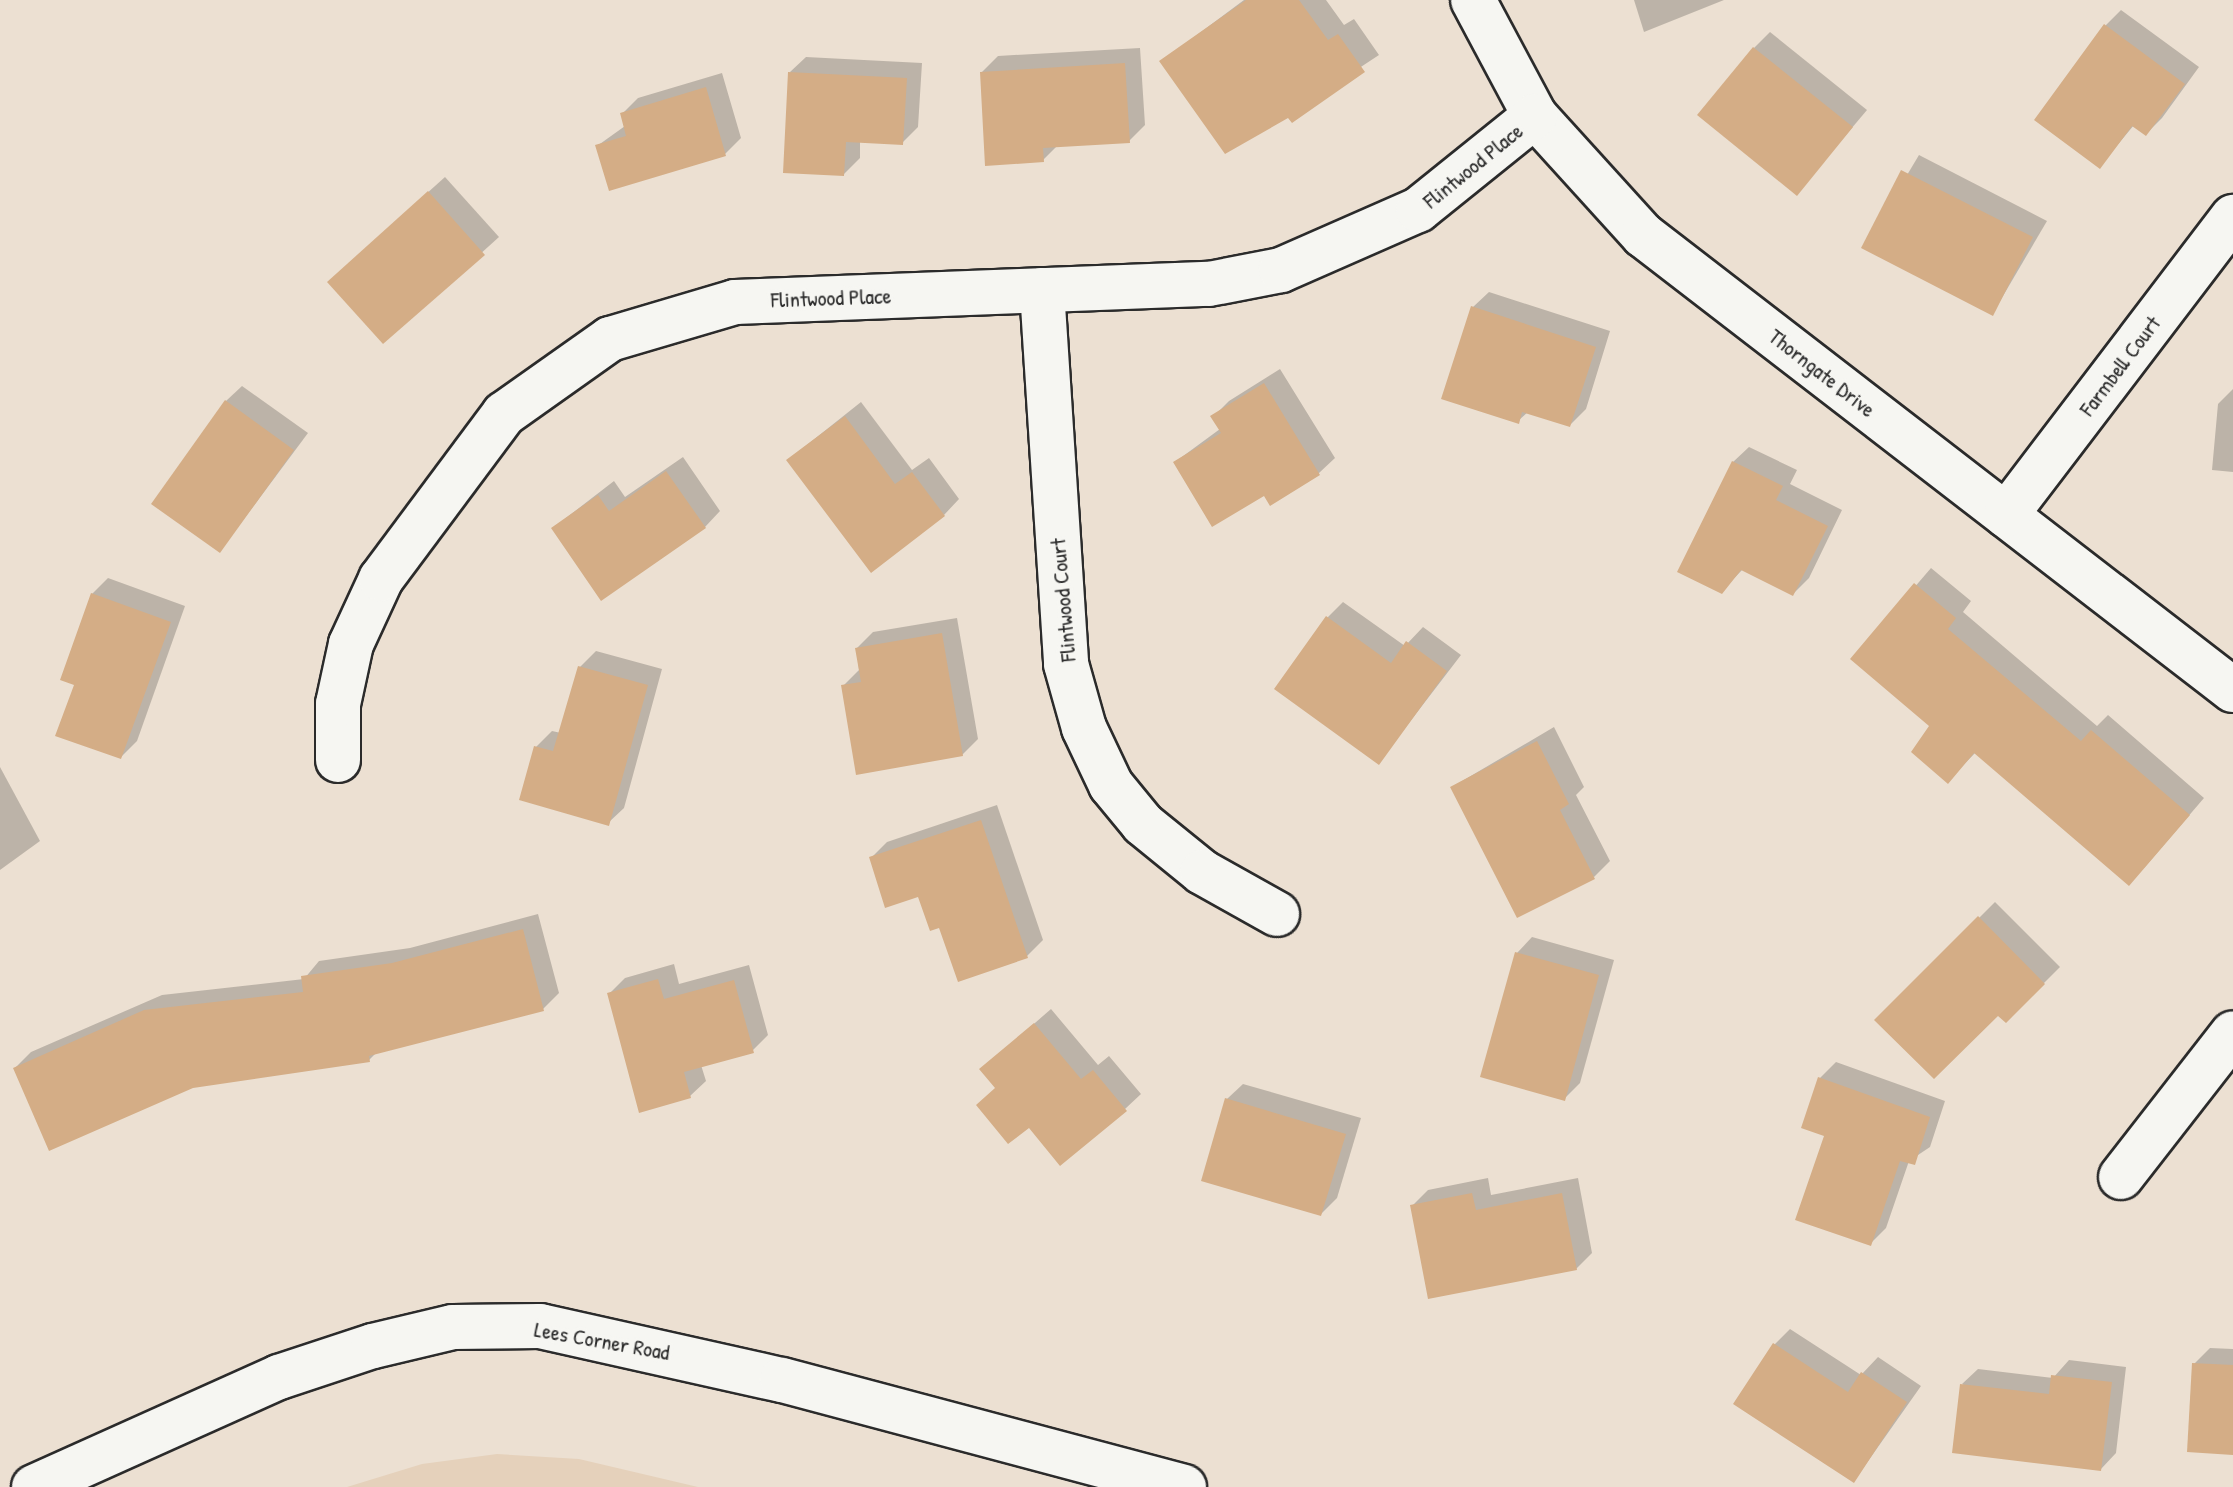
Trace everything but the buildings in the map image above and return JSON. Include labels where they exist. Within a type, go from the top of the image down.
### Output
[{"type":"street","name":"Thorngate Drive","points":[[1473,0],[1535,116],[1643,235],[2233,690]]},
{"type":"street","name":"Flintwood Place","points":[[338,760],[338,704],[351,644],[381,579],[463,462],[554,372],[610,339],[735,302],[1209,284],[1295,265],[1418,210],[1535,116]]},
{"type":"street","name":"Farmbell Court","points":[[2006,515],[2233,217]]},
{"type":"street","name":"Flintwood Court","points":[[1042,290],[1066,664],[1084,728],[1111,785],[1143,824],[1202,872],[1277,914]]},
{"type":"street","points":[[2121,1177],[2233,1033]]},
{"type":"street","name":"Lees Corner Road","points":[[34,1487],[279,1377],[373,1346],[453,1327],[540,1326],[782,1380],[1184,1487]]},
{"type":"shaded area","points":[[497,1454],[579,1459],[698,1487],[347,1487],[422,1464]]}]
